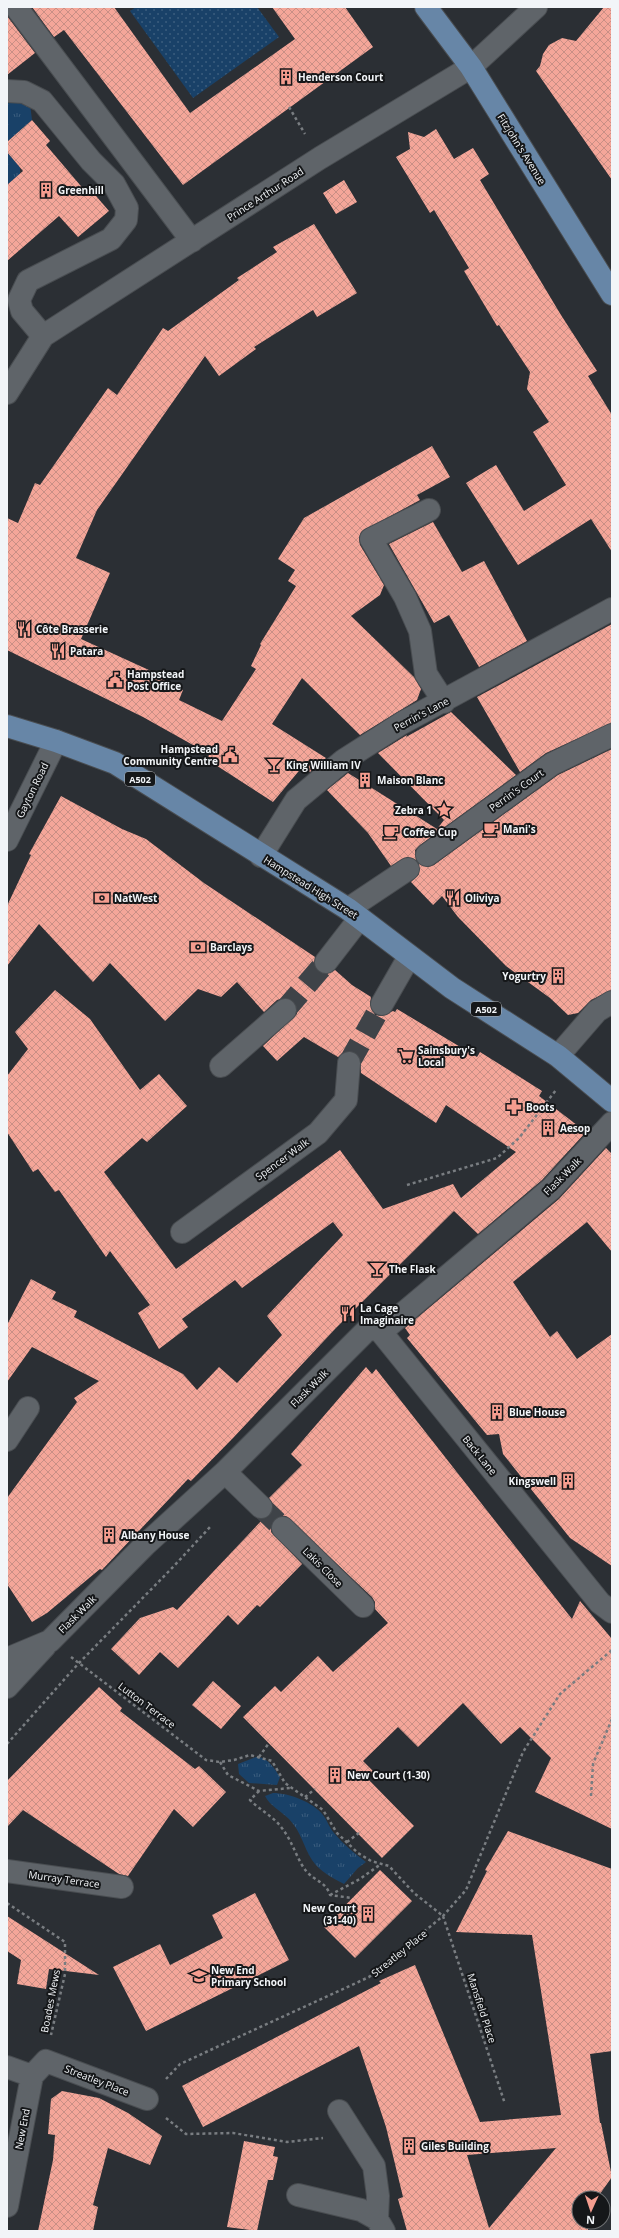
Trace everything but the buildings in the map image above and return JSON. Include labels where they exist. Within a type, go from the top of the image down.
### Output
[{"type":"main road","name":"Fitzjohn's Avenue","points":[[426,7],[471,67],[612,294]]},
{"type":"main road","name":"Hampstead High Street","points":[[7,726],[56,741],[115,763],[354,913],[409,957],[452,988],[565,1062],[612,1101]]},
{"type":"street","points":[[16,7],[192,241]]},
{"type":"street","name":"Prince Arthur Road","points":[[10,380],[43,336],[320,158],[471,67],[536,7]]},
{"type":"street","points":[[7,91],[24,92],[42,101],[91,161],[114,184],[127,208],[126,220],[111,239],[28,281],[19,300],[22,311],[43,336]]},
{"type":"street","points":[[429,510],[372,539],[405,596],[420,630],[426,674],[444,702]]},
{"type":"street","name":"Perrin's Lane","points":[[261,856],[296,800],[344,760],[402,723],[444,702],[612,609]]},
{"type":"street","name":"Perrin's Court","points":[[427,855],[547,767],[612,735]]},
{"type":"street","name":"Gayton Road","points":[[7,840],[56,741]]},
{"type":"street","points":[[326,962],[354,913],[408,869]]},
{"type":"street","points":[[382,1004],[409,957]]},
{"type":"street","points":[[565,1062],[597,1011],[612,1002]]},
{"type":"street","points":[[221,1066],[285,1010]]},
{"type":"street","name":"Spencer Walk","points":[[182,1232],[318,1133],[346,1100],[349,1063]]},
{"type":"street","name":"Flask Walk","points":[[7,1659],[50,1641],[145,1545],[226,1472],[367,1330],[376,1329],[381,1332],[551,1189],[612,1124]]},
{"type":"street","name":"Back Lane","points":[[381,1332],[596,1597],[612,1612]]},
{"type":"street","points":[[7,1440],[28,1408]]},
{"type":"street","points":[[226,1472],[261,1506]]},
{"type":"street","name":"Lakis Close","points":[[283,1528],[363,1606]]},
{"type":"street","points":[[7,1687],[50,1641]]},
{"type":"street","name":"Murray Terrace","points":[[7,1871],[122,1887]]},
{"type":"street","name":"Streatley Place","points":[[7,2067],[39,2068],[147,2099]]},
{"type":"street","name":"New End","points":[[7,2206],[39,2068]]},
{"type":"street","points":[[339,2112],[374,2166],[380,2225]]},
{"type":"street","points":[[298,2195],[361,2210],[380,2225]]},
{"type":"path","points":[[407,1185],[497,1158],[519,1138],[565,1062]]},
{"type":"path","points":[[7,1744],[78,1664],[174,1566],[211,1525]]},
{"type":"path","name":"Streatley Place","points":[[147,2099],[180,2064],[369,1977],[443,1916],[466,1890],[524,1752],[560,1694],[612,1650]]},
{"type":"path","name":"Lutton Terrace","points":[[78,1664],[206,1760],[220,1762]]},
{"type":"path","points":[[591,1796],[593,1764],[612,1719]]},
{"type":"path","points":[[259,1757],[269,1743]]},
{"type":"path","points":[[291,1788],[260,1791],[228,1775],[220,1762],[250,1755],[272,1761],[285,1783],[323,1810],[337,1833],[358,1853],[381,1864],[389,1866],[414,1893],[443,1916]]},
{"type":"path","points":[[305,1797],[315,1789]]},
{"type":"path","points":[[260,1791],[250,1800],[276,1820],[294,1845],[306,1872],[328,1887],[330,1895]]},
{"type":"path","points":[[347,1842],[359,1833]]},
{"type":"path","points":[[330,1895],[360,1879],[381,1864]]},
{"type":"path","points":[[330,1895],[352,1898]]},
{"type":"path","name":"Boades Mews","points":[[7,1903],[65,1942],[65,1974],[39,2068]]},
{"type":"path","name":"Mansfield Place","points":[[443,1916],[505,2104]]},
{"type":"path","points":[[147,2099],[186,2134],[233,2133],[286,2142],[354,2135]]},
{"type":"green space","points":[[136,7],[257,7],[279,37],[193,98],[130,11]]},
{"type":"green space","points":[[7,100],[30,104],[32,120],[7,142]]},
{"type":"green space","points":[[7,152],[20,167],[20,174],[7,185]]},
{"type":"green space","points":[[256,1757],[264,1759],[273,1767],[280,1777],[277,1785],[249,1783],[239,1774],[238,1764]]},
{"type":"green space","points":[[273,1793],[279,1793],[300,1799],[319,1810],[332,1831],[341,1841],[366,1862],[358,1868],[344,1884],[331,1877],[315,1864],[306,1850],[300,1834],[293,1824],[270,1803],[265,1796]]},
{"type":"tunnel","points":[[285,1010],[326,962]]},
{"type":"tunnel","points":[[349,1063],[382,1004]]},
{"type":"tunnel","points":[[261,1507],[283,1528]]},
{"type":"place","name":"Henderson Court","points":[[286,77]]},
{"type":"place","name":"Greenhill","points":[[46,190]]},
{"type":"place","name":"Côte Brasserie","points":[[24,629]]},
{"type":"place","name":"Patara","points":[[58,651]]},
{"type":"place","name":"Hampstead Post Office","points":[[115,680]]},
{"type":"place","name":"Hampstead Community Centre","points":[[230,755]]},
{"type":"place","name":"King William IV","points":[[274,765]]},
{"type":"place","name":"Maison Blanc","points":[[365,780]]},
{"type":"place","name":"Zebra 1","points":[[444,810]]},
{"type":"place","name":"Mani's","points":[[491,829]]},
{"type":"place","name":"Coffee Cup","points":[[391,832]]},
{"type":"place","name":"NatWest","points":[[102,898]]},
{"type":"place","name":"Oliviya","points":[[453,898]]},
{"type":"place","name":"Barclays","points":[[198,947]]},
{"type":"place","name":"Yogurtry","points":[[558,976]]},
{"type":"place","name":"Sainsbury's Local","points":[[406,1056]]},
{"type":"place","name":"Boots","points":[[514,1107]]},
{"type":"place","name":"Aesop","points":[[548,1128]]},
{"type":"place","name":"The Flask","points":[[377,1269]]},
{"type":"place","name":"La Cage Imaginaire","points":[[348,1314]]},
{"type":"place","name":"Blue House","points":[[497,1412]]},
{"type":"place","name":"Kingswell","points":[[568,1481]]},
{"type":"place","name":"Albany House","points":[[109,1535]]},
{"type":"place","name":"New Court (1-30)","points":[[335,1775]]},
{"type":"place","name":"New Court (31-40)","points":[[368,1914]]},
{"type":"place","name":"New End Primary School","points":[[199,1976]]},
{"type":"place","name":"Giles Building","points":[[409,2146]]}]
